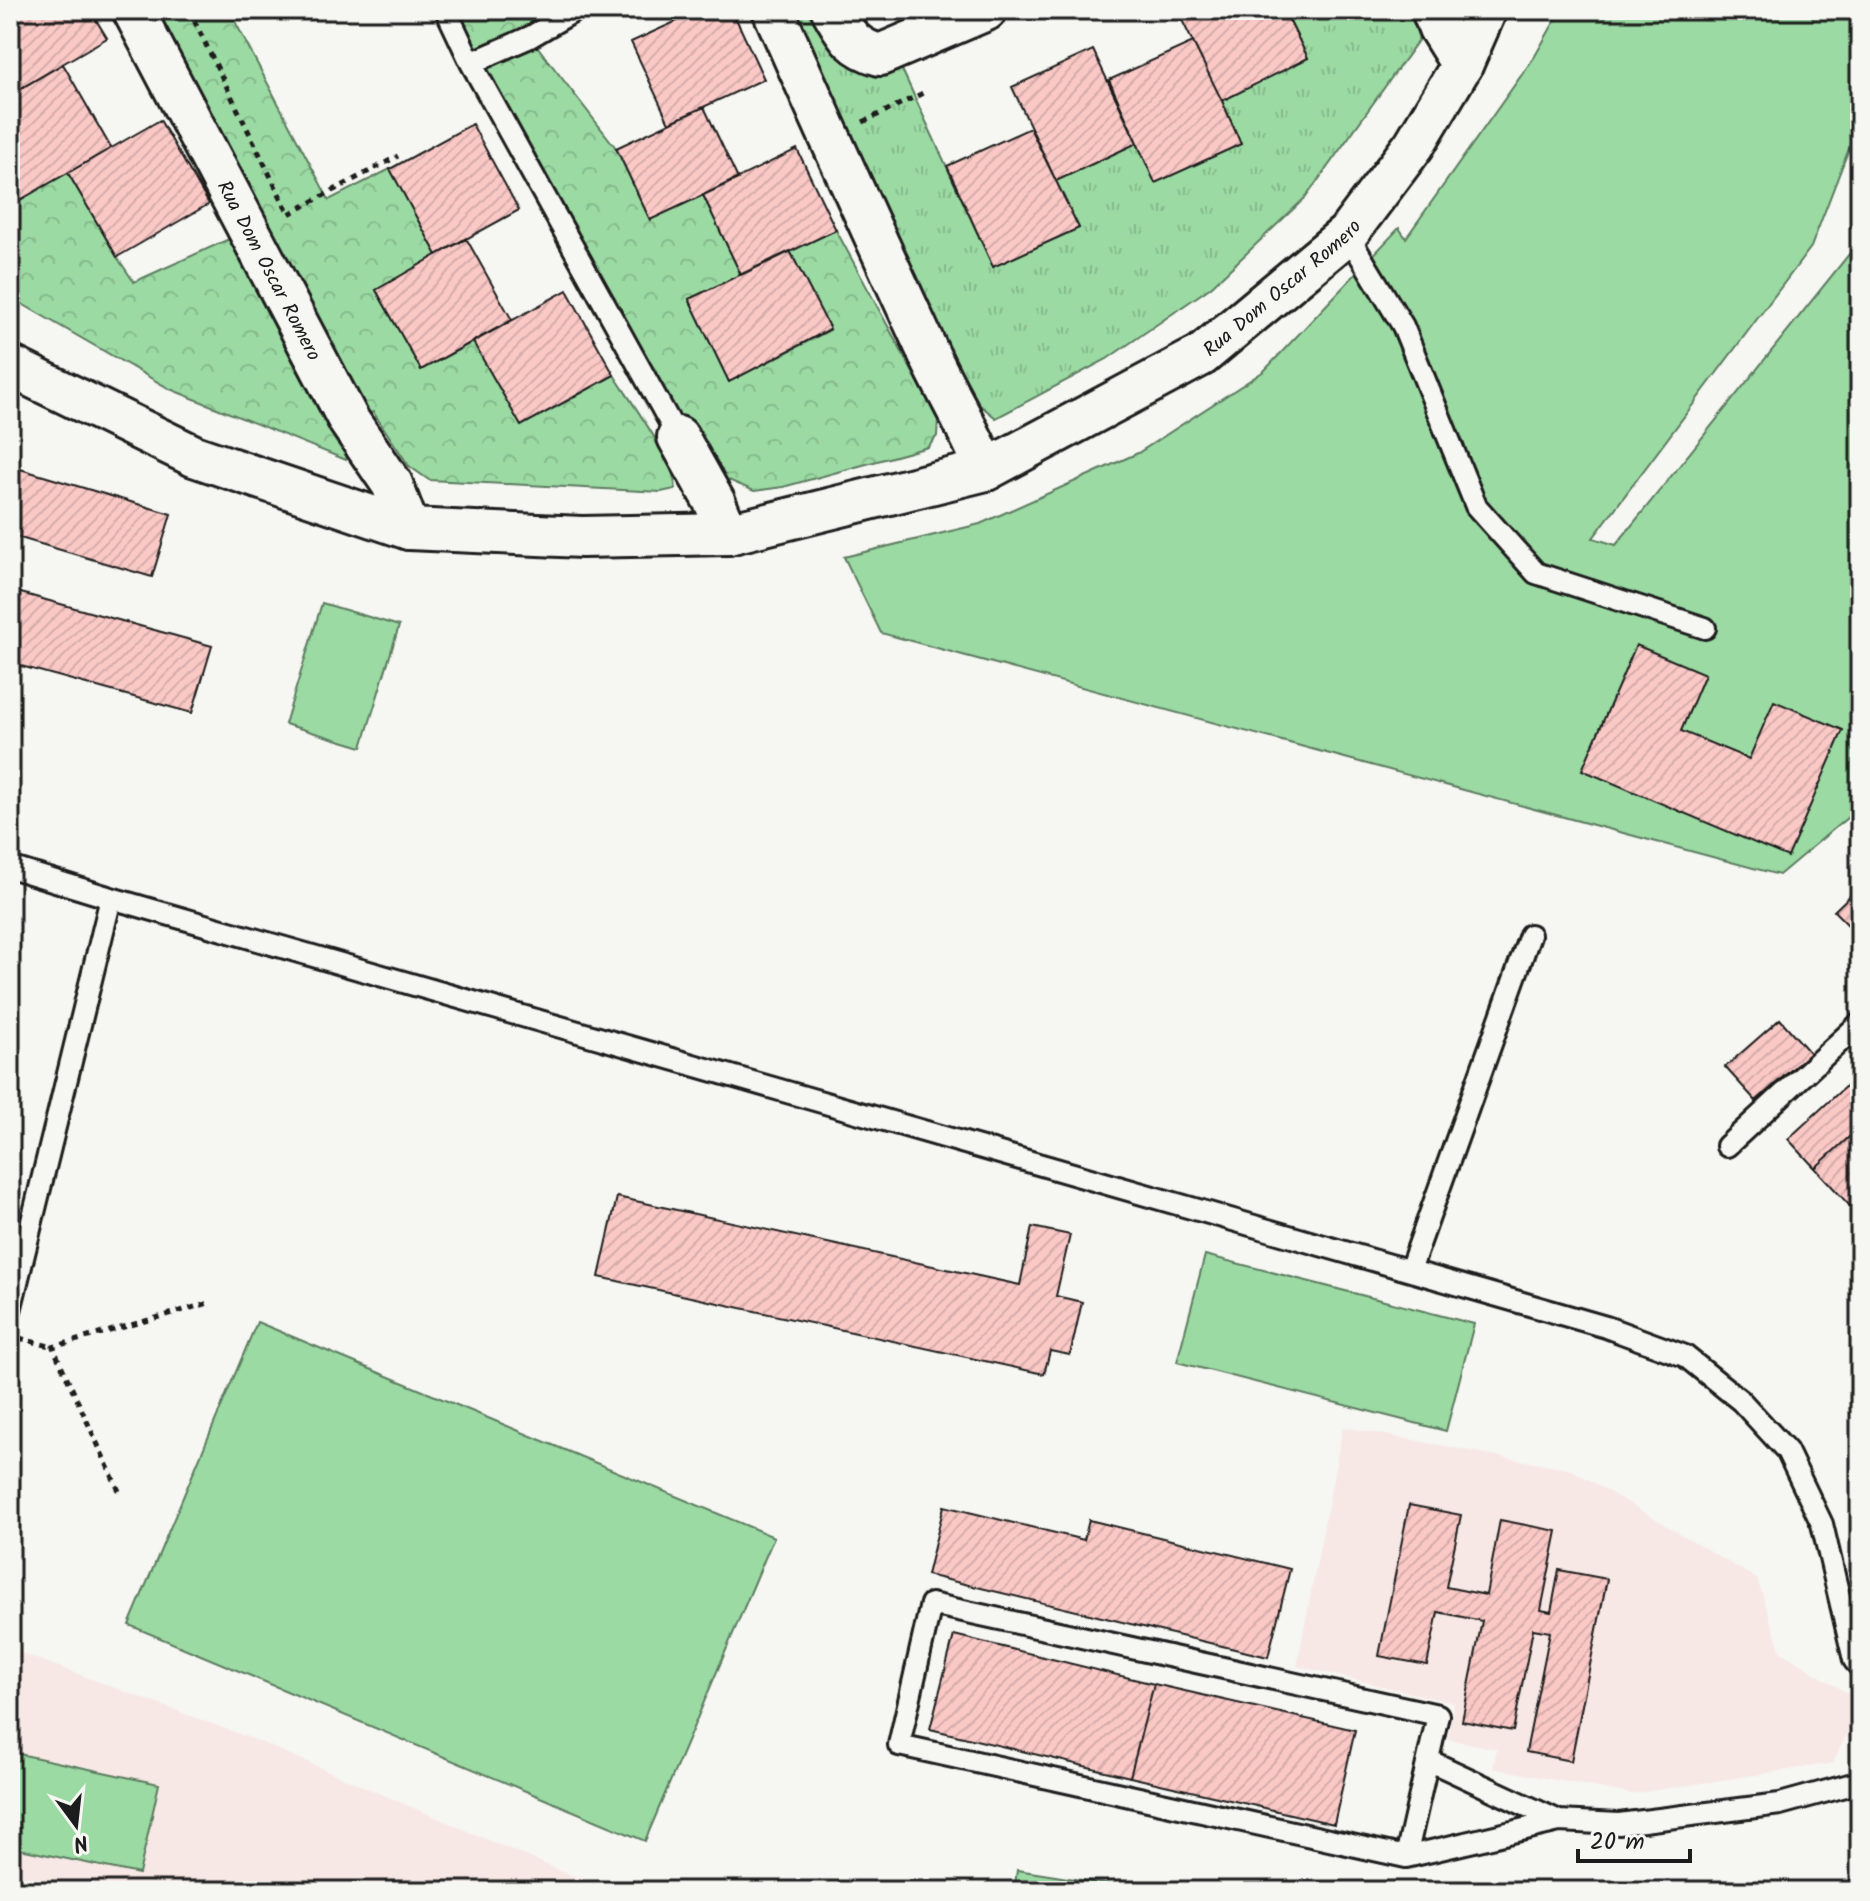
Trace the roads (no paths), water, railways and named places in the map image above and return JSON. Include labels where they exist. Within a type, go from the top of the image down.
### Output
[{"type":"street","name":"Rua Dom Oscar Romero","points":[[133,10],[349,421],[392,484],[409,529]]},
{"type":"street","points":[[773,10],[937,372],[975,442],[986,470]]},
{"type":"street","points":[[832,10],[848,38],[864,51],[880,55],[926,22],[986,10]]},
{"type":"street","points":[[1432,10],[1439,28],[1462,65]]},
{"type":"street","name":"Rua Dom Oscar Romero","points":[[10,366],[194,456],[409,529],[582,537],[728,534],[986,470],[1202,355],[1347,234],[1414,145],[1462,65],[1486,10]]},
{"type":"street","points":[[678,437],[715,503],[728,534]]},
{"type":"lane","points":[[446,10],[471,63],[678,437]]},
{"type":"lane","points":[[471,63],[530,37],[576,10]]},
{"type":"lane","points":[[1347,234],[1403,326],[1476,506],[1536,573],[1705,628]]},
{"type":"lane","points":[[10,867],[1606,1327],[1685,1356],[1741,1401],[1787,1451],[1822,1524],[1854,1660],[1860,1667]]},
{"type":"lane","points":[[10,1311],[111,898]]},
{"type":"lane","points":[[1410,1270],[1530,935]]},
{"type":"lane","points":[[1727,1146],[1860,1023]]},
{"type":"lane","points":[[1406,1857],[1438,1715],[931,1604],[899,1745],[1406,1857],[1559,1821],[1619,1824],[1780,1804],[1860,1782]]},
{"type":"lane","points":[[1428,1760],[1559,1821]]}]
